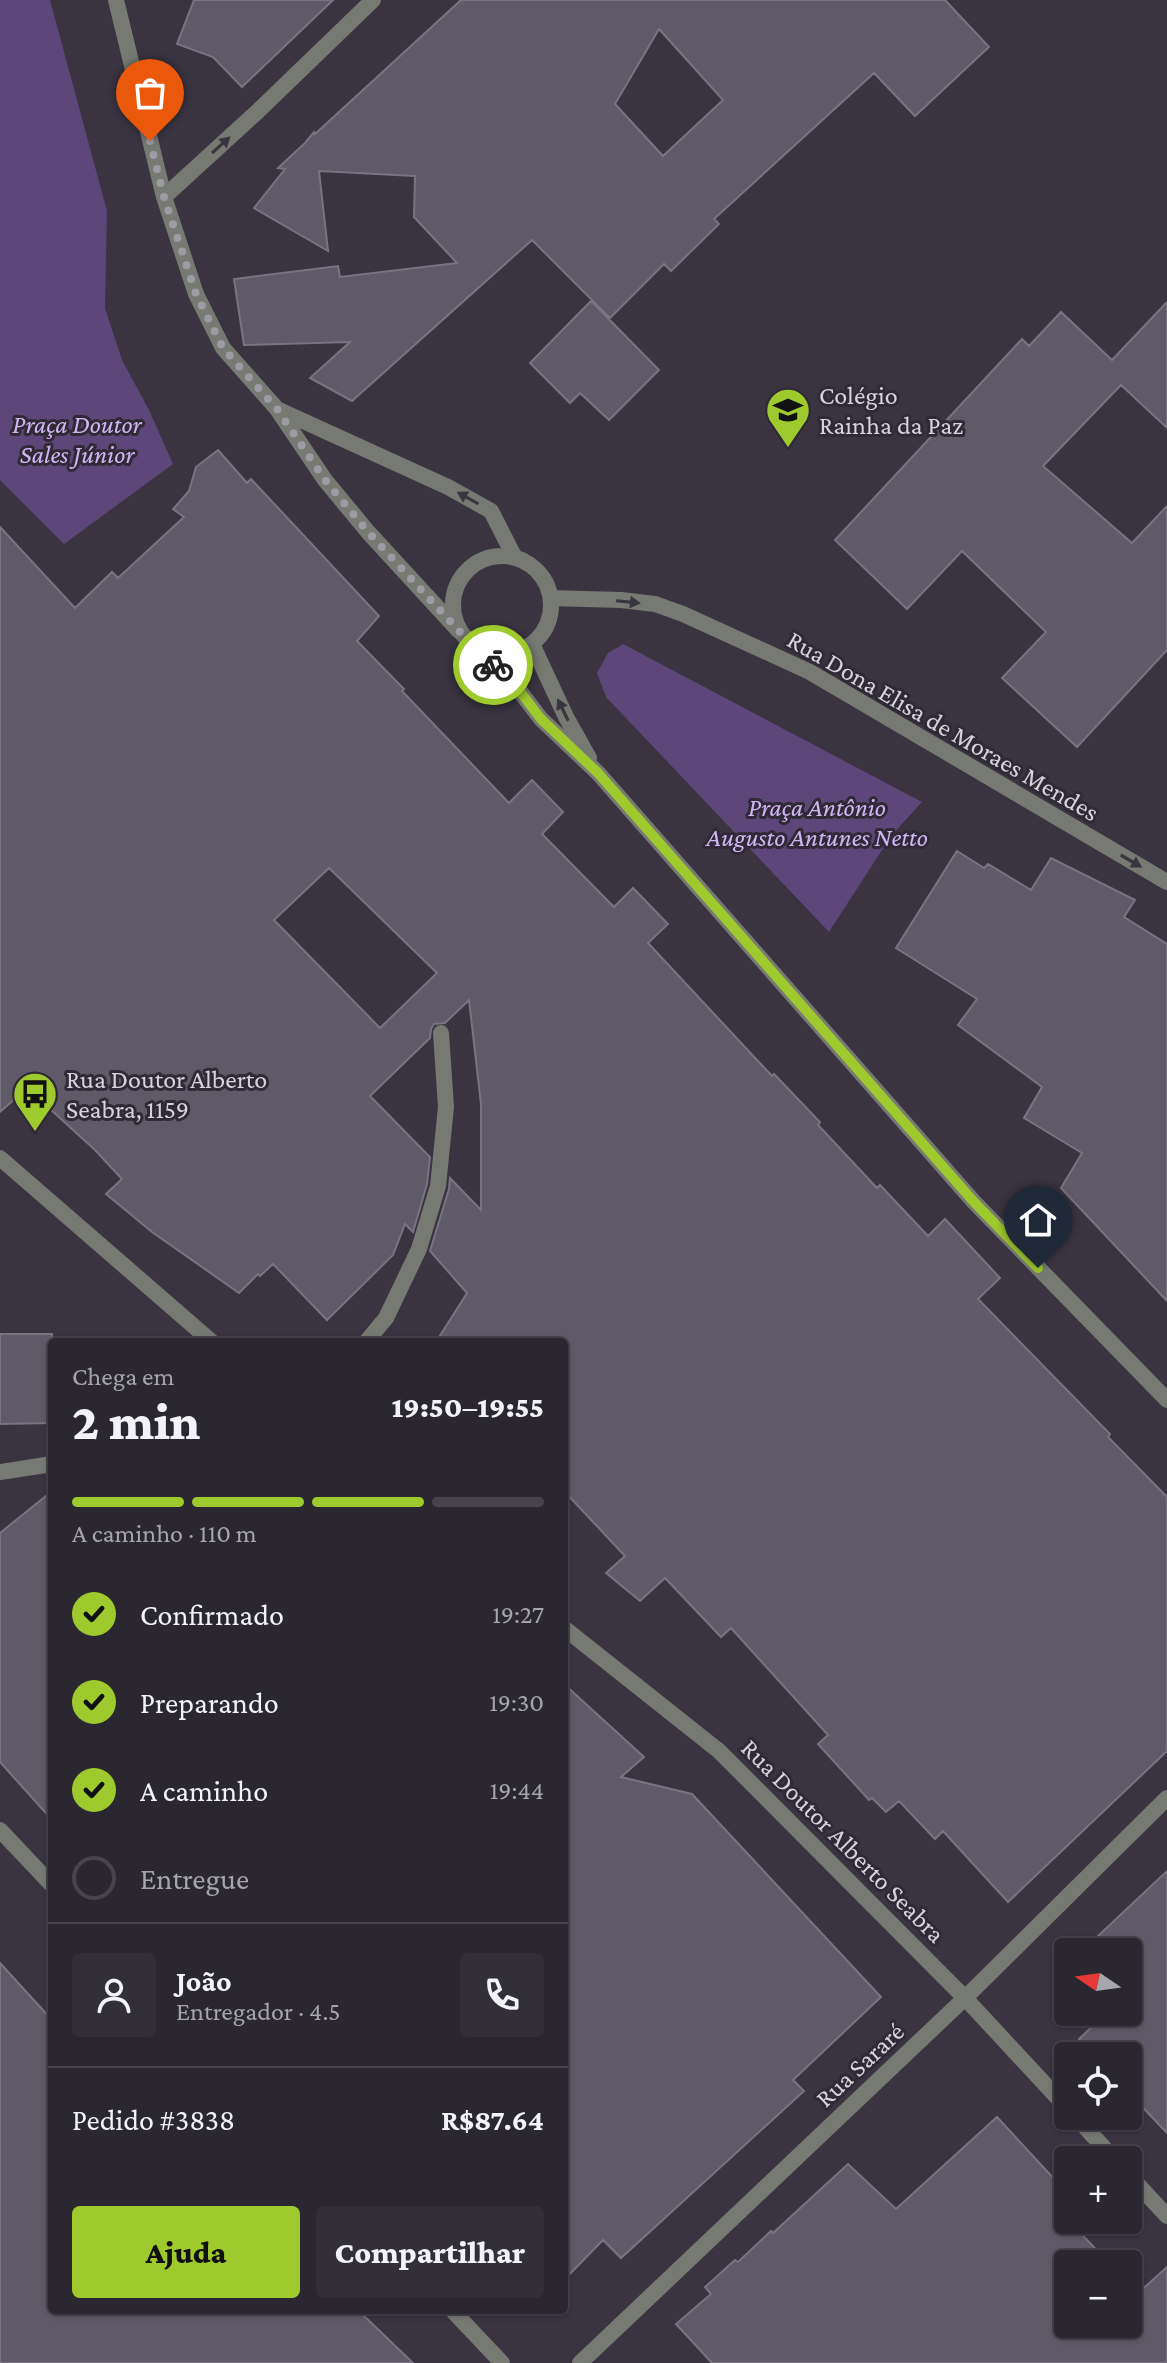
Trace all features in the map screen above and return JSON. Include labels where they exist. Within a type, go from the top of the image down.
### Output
[{"type":"street","points":[[116,0],[164,197],[196,294],[223,348],[277,409],[325,480],[368,532],[472,645],[515,685],[541,719],[598,773],[974,1202],[1167,1400]]},
{"type":"street","points":[[164,197],[373,0]]},
{"type":"street","points":[[277,409],[448,487],[491,511],[514,556]]},
{"type":"street","points":[[459,631],[453,612],[454,593],[462,575],[476,562],[495,556],[514,556],[532,565],[544,580],[551,598],[550,615],[544,631],[532,644],[513,653],[492,654],[472,645]]},
{"type":"street","name":"Rua Dona Elisa de Moraes Mendes","points":[[551,598],[655,604],[810,672],[1167,882]]},
{"type":"street","points":[[532,644],[566,717],[598,773]]},
{"type":"street","points":[[369,1338],[386,1318],[419,1249],[438,1186],[446,1107],[441,1033]]},
{"type":"street","points":[[0,1158],[207,1338]]},
{"type":"street","points":[[0,1472],[48,1465]]},
{"type":"street","name":"Rua Doutor Alberto Seabra","points":[[568,1631],[719,1751],[965,1998],[1054,2094]]},
{"type":"street","name":"Rua Sararé","points":[[580,2363],[965,1998],[1167,1798]]},
{"type":"street","points":[[0,1830],[48,1881]]},
{"type":"street","points":[[1088,2130],[1102,2146]]},
{"type":"street","points":[[1142,2189],[1167,2216]]},
{"type":"street","points":[[456,2314],[502,2363]]},
{"type":"green space","name":"Praça Doutor Sales Júnior","points":[[0,0],[50,0],[107,211],[105,308],[122,360],[173,464],[64,544],[0,480]]},
{"type":"green space","name":"Praça Antônio Augusto Antunes Netto","points":[[623,644],[922,802],[891,836],[829,932],[606,697],[597,673],[608,653]]},
{"type":"building","points":[[194,0],[333,0],[242,87],[213,57],[177,44]]},
{"type":"building","points":[[461,0],[945,0],[989,47],[915,116],[874,73],[714,219],[719,224],[671,271],[664,264],[610,318],[532,240],[352,401],[310,378],[350,342],[244,345],[234,279],[338,266],[340,277],[457,263],[414,217],[415,176],[319,171],[328,251],[254,208],[285,169],[278,168]],"holes":[[[659,29],[723,100],[663,156],[615,104]]]},
{"type":"building","points":[[591,301],[659,370],[609,420],[580,393],[570,403],[530,363]]},
{"type":"building","points":[[1167,302],[1167,428],[1121,385],[1043,466],[1132,543],[1167,506],[1167,650],[1077,747],[1002,678],[1046,632],[962,551],[907,609],[835,540],[1022,339],[1029,346],[1061,312],[1112,360]]},
{"type":"building","points":[[218,450],[247,483],[251,479],[379,616],[357,641],[509,803],[532,780],[563,812],[542,834],[614,907],[633,888],[668,924],[648,943],[772,1076],[774,1074],[820,1122],[818,1125],[877,1188],[880,1185],[928,1236],[945,1219],[1000,1278],[978,1299],[1167,1497],[1167,1751],[1008,1902],[943,1831],[935,1839],[899,1801],[886,1812],[872,1798],[869,1800],[818,1744],[828,1735],[731,1628],[721,1637],[665,1578],[640,1601],[606,1573],[625,1556],[568,1495],[568,1338],[439,1338],[467,1293],[430,1251],[450,1178],[481,1210],[481,1104],[469,1000],[445,1023],[434,1024],[430,1038],[370,1096],[430,1157],[427,1184],[413,1232],[405,1224],[393,1255],[327,1320],[273,1264],[239,1293],[152,1232],[106,1194],[122,1179],[27,1088],[0,1112],[0,527],[75,608],[112,572],[118,578],[184,517],[173,509],[189,491],[196,467]],"holes":[[[329,868],[437,973],[380,1028],[274,920]]]},
{"type":"building","points":[[957,851],[984,868],[988,864],[1031,890],[1051,858],[1135,900],[1124,917],[1167,944],[1167,1301],[1061,1188],[1082,1153],[1024,1118],[1042,1087],[958,1025],[977,999],[896,948]]},
{"type":"building","points":[[0,1334],[52,1334],[52,1338],[48,1338],[48,1423],[0,1424]]},
{"type":"building","points":[[48,1494],[48,1816],[0,1762],[0,1533]]},
{"type":"building","points":[[568,1688],[644,1757],[621,1777],[692,1794],[881,1997],[793,2080],[804,2091],[621,2258],[603,2240],[568,2276]]},
{"type":"building","points":[[1167,1871],[1167,2133],[1142,2107],[1142,2042],[1082,2042],[1079,2039],[1093,2026],[1142,2026],[1142,1938],[1096,1938]]},
{"type":"building","points":[[0,1963],[48,2016],[48,2314],[362,2314],[413,2363],[0,2363]]},
{"type":"building","points":[[997,2117],[1054,2179],[1054,2234],[1081,2234],[1097,2250],[1054,2250],[1054,2338],[1142,2338],[1142,2290],[1167,2267],[1167,2363],[712,2363],[676,2324],[711,2294],[705,2287],[771,2231],[773,2233],[848,2164],[896,2209]]},
{"type":"way so far","points":[[150,141],[164,197],[196,294],[223,348],[277,409],[325,480],[368,532],[493,665]]},
{"type":"place","name":"Colégio Rainha da Paz","points":[[788,449]]},
{"type":"place","name":"Rua Doutor Alberto Seabra, 1159","points":[[35,1133]]},
{"type":"route","points":[[493,665],[515,685],[541,719],[598,773],[974,1202],[1038,1268]]}]
